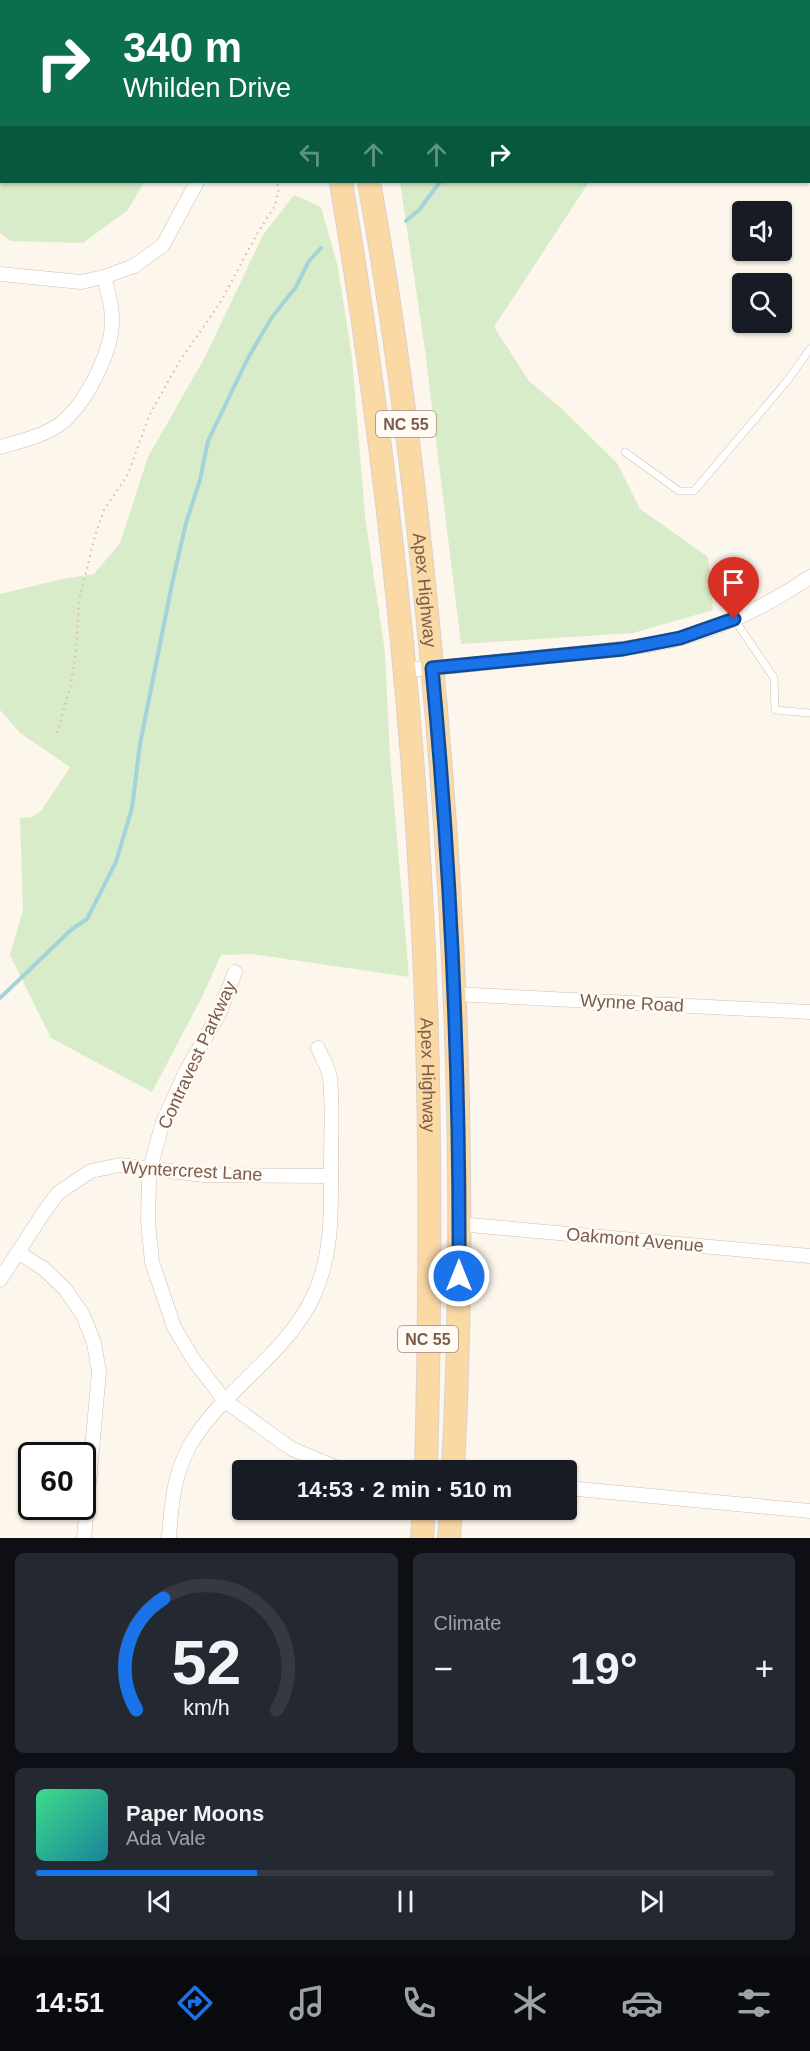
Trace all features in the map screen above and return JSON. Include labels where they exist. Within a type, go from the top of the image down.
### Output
[{"type":"main road","name":"Apex Highway","points":[[341,183],[376,407],[404,670],[421,892],[428,1096],[430,1272],[426,1460]]},
{"type":"main road","name":"Apex Highway","points":[[369,183],[382,254],[402,395],[432,668],[446,823],[454,994],[459,1224],[453,1460]]},
{"type":"main road","points":[[422,1538],[423,1520]]},
{"type":"main road","points":[[449,1538],[450,1520]]},
{"type":"street","points":[[0,274],[81,282],[104,277],[134,266],[163,245],[196,183]]},
{"type":"street","points":[[0,447],[40,434],[60,424],[76,408],[106,354],[112,323],[110,297],[104,277]]},
{"type":"street","points":[[404,670],[623,649],[680,638],[734,619],[765,605],[810,578]]},
{"type":"street","name":"Contravest Parkway","points":[[235,972],[219,1014],[186,1071],[168,1112],[150,1168],[148,1222],[152,1262],[174,1328],[193,1359],[225,1401],[292,1449],[318,1460]]},
{"type":"street","name":"Wynne Road","points":[[454,994],[810,1012]]},
{"type":"street","points":[[169,1538],[174,1491],[190,1446],[210,1417],[280,1345],[299,1322],[314,1296],[326,1264],[330,1232],[330,1076],[318,1048]]},
{"type":"street","name":"Wyntercrest Lane","points":[[0,1280],[58,1193],[92,1171],[120,1165],[204,1175],[331,1176]]},
{"type":"street","name":"Oakmont Avenue","points":[[459,1224],[810,1256]]},
{"type":"street","points":[[18,1252],[44,1269],[65,1289],[83,1315],[94,1343],[99,1372],[84,1538]]},
{"type":"street","points":[[577,1489],[810,1511]]},
{"type":"lane","points":[[625,452],[679,491],[694,491],[787,381],[810,349]]},
{"type":"lane","points":[[734,619],[774,678],[776,710],[810,713]]},
{"type":"path","points":[[57,733],[71,684],[76,652],[79,601],[104,510],[128,474],[149,416],[179,362],[220,303],[258,232],[275,206],[279,188],[276,183]]},
{"type":"green space","points":[[0,183],[143,183],[128,210],[83,243],[11,241],[0,233]]},
{"type":"green space","points":[[400,183],[588,183],[494,327],[529,381],[561,408],[617,463],[640,509],[708,557],[713,610],[633,633],[461,644],[425,350]]},
{"type":"green space","points":[[294,195],[321,207],[338,267],[352,358],[365,516],[385,653],[390,757],[409,977],[253,954],[221,955],[202,997],[152,1092],[51,1038],[10,955],[23,910],[20,818],[32,817],[41,811],[70,767],[20,733],[0,710],[0,594],[94,574],[120,543],[148,457],[205,357],[263,235]]},
{"type":"waterway","points":[[406,221],[419,210],[439,183]]},
{"type":"waterway","points":[[0,998],[72,929],[87,919],[116,862],[132,808],[140,744],[172,584],[208,441],[248,358],[272,317],[296,287],[309,261],[321,248]]},
{"type":"route","points":[[459,1276],[457,1096],[450,892],[432,668],[623,649],[660,643],[701,632],[734,619]]}]
